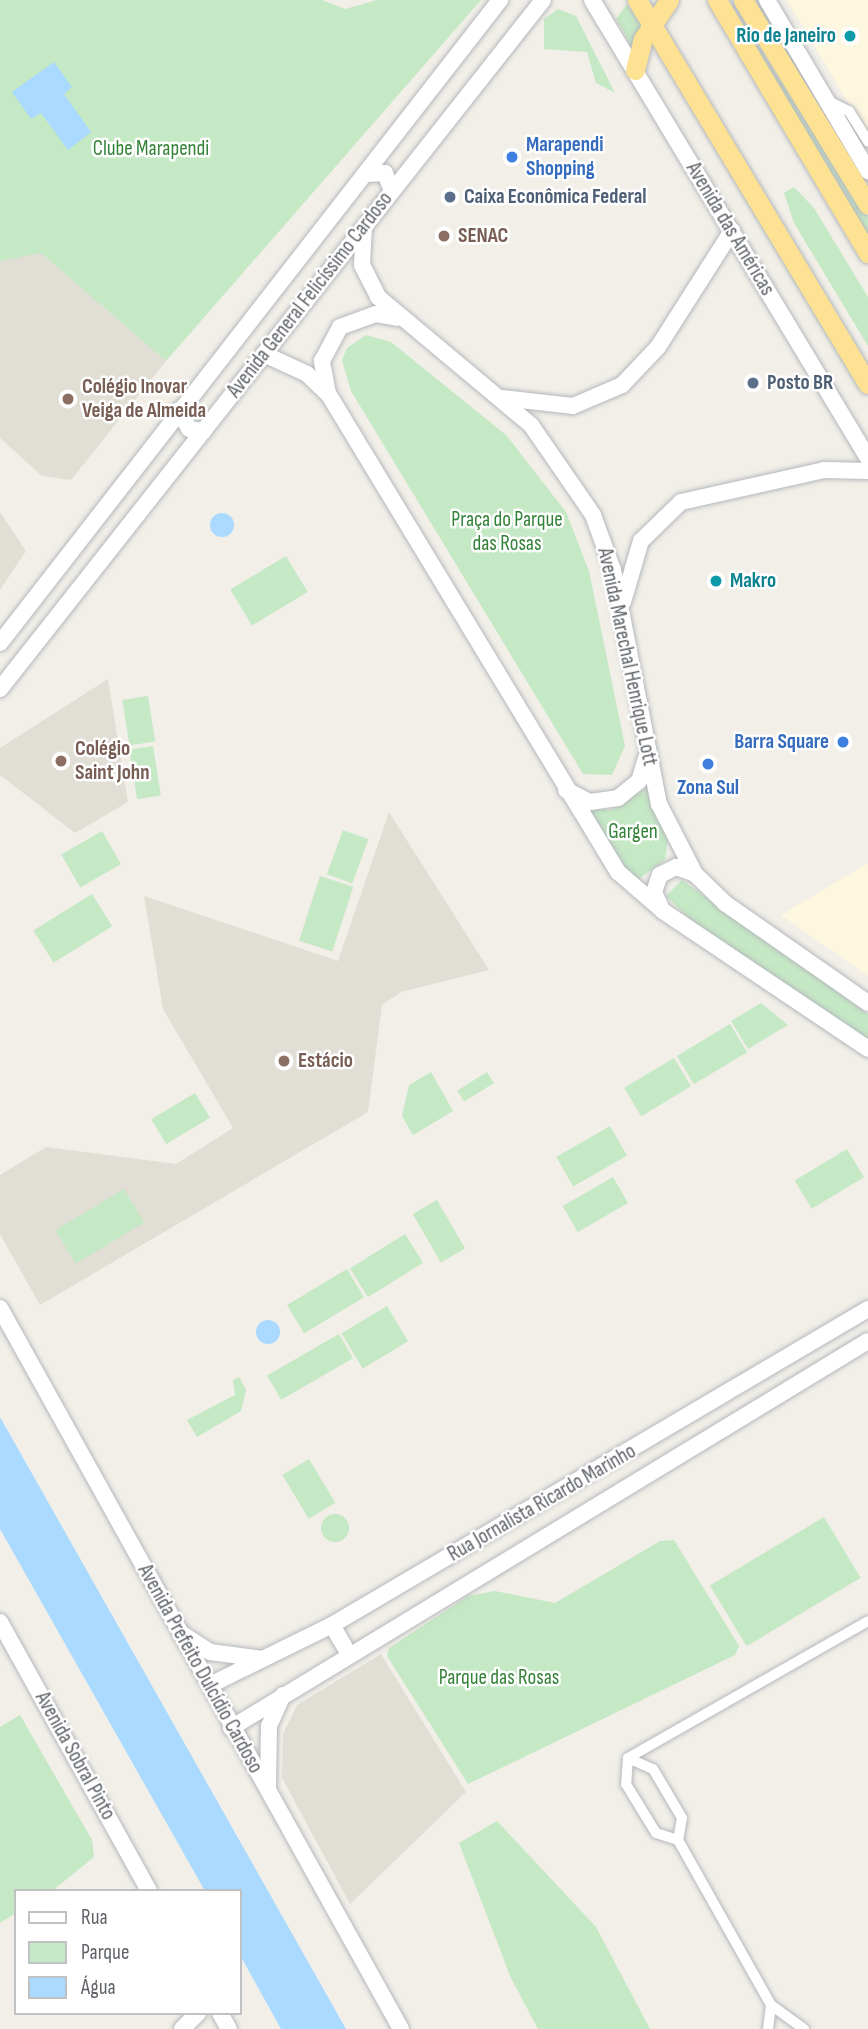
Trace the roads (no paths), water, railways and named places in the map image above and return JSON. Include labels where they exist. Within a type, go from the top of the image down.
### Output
[{"type":"highway","name":"Avenida das Américas","points":[[637,0],[868,384]]},
{"type":"highway","points":[[635,70],[652,24],[669,0]]},
{"type":"highway","points":[[717,0],[868,253]]},
{"type":"highway","points":[[743,0],[868,205]]},
{"type":"street","name":"Avenida General Felicíssimo Cardoso","points":[[0,643],[500,0]]},
{"type":"street","name":"Avenida General Felicíssimo Cardoso","points":[[0,689],[543,0]]},
{"type":"street","name":"Avenida das Américas","points":[[592,0],[868,458]]},
{"type":"street","points":[[767,0],[868,171]]},
{"type":"street","points":[[826,100],[849,111],[868,142]]},
{"type":"street","points":[[366,174],[385,173],[392,191]]},
{"type":"street","name":"Avenida Marechal Henrique Lott","points":[[364,227],[368,281],[398,318],[502,398],[543,438],[584,499],[607,551],[622,611],[647,756],[659,804],[695,874],[726,904],[868,1003]]},
{"type":"street","points":[[502,398],[573,406],[622,385],[667,334],[732,230]]},
{"type":"street","points":[[329,395],[321,361],[340,327],[376,314],[398,318]]},
{"type":"street","points":[[264,354],[307,374],[329,395],[562,786],[618,872],[663,911],[868,1049]]},
{"type":"street","points":[[179,410],[189,429],[204,431]]},
{"type":"street","points":[[622,611],[641,541],[681,502],[824,470],[868,471]]},
{"type":"street","points":[[54,573],[73,574],[78,590]]},
{"type":"street","points":[[562,786],[590,802],[618,798],[639,781],[647,756]]},
{"type":"street","points":[[663,911],[654,892],[660,875],[676,867],[695,874]]},
{"type":"street","name":"Avenida Prefeito Dulcídio Cardoso","points":[[0,1308],[210,1685],[231,1728],[401,2029]]},
{"type":"street","name":"Rua Jornalista Ricardo Marinho","points":[[210,1685],[270,1660],[332,1625],[868,1309]]},
{"type":"street","name":"Rua Jornalista Ricardo Marinho","points":[[231,1728],[285,1691],[487,1567],[868,1341]]},
{"type":"street","points":[[668,1429],[682,1452]]},
{"type":"street","points":[[474,1543],[487,1567]]},
{"type":"street","points":[[678,1840],[664,1839],[650,1823],[623,1773],[628,1758],[868,1621]]},
{"type":"street","name":"Avenida Sobral Pinto","points":[[0,1622],[148,1889]]},
{"type":"street","points":[[332,1625],[349,1654]]},
{"type":"street","points":[[180,1632],[210,1652],[270,1660]]},
{"type":"street","points":[[268,1794],[269,1726],[285,1691]]},
{"type":"street","points":[[628,1758],[653,1769],[682,1818],[678,1840],[771,2005],[804,2029]]},
{"type":"street","points":[[768,2029],[771,2005]]},
{"type":"street","points":[[182,2029],[196,2015]]},
{"type":"water","points":[[54,62],[72,87],[64,94],[91,132],[68,150],[41,113],[31,119],[12,92]]},
{"type":"water","points":[[222,513],[231,516],[234,525],[231,534],[222,537],[213,534],[210,525],[213,516]]},
{"type":"water","points":[[268,1320],[277,1323],[280,1332],[277,1341],[268,1344],[259,1341],[256,1332],[259,1323]]},
{"type":"water","points":[[0,1417],[346,2029],[281,2029],[242,1959],[242,1889],[204,1889],[0,1529]]},
{"type":"place","name":"Rio de Janeiro","points":[[850,36]]},
{"type":"place","name":"Marapendi Shopping","points":[[512,157]]},
{"type":"place","name":"Caixa Econômica Federal","points":[[450,197]]},
{"type":"place","name":"SENAC","points":[[444,236]]},
{"type":"place","name":"Posto BR","points":[[753,383]]},
{"type":"place","name":"Colégio Inovar Veiga de Almeida","points":[[68,399]]},
{"type":"place","name":"Makro","points":[[716,581]]},
{"type":"place","name":"Barra Square","points":[[843,742]]},
{"type":"place","name":"Colégio Saint John","points":[[61,761]]},
{"type":"place","name":"Zona Sul","points":[[708,764]]},
{"type":"place","name":"Estácio","points":[[284,1061]]},
{"type":"park label","name":"Clube Marapendi","points":[[151,149]]},
{"type":"park label","name":"Praça do Parque das Rosas","points":[[507,532]]},
{"type":"park label","name":"Gargen","points":[[633,832]]},
{"type":"park label","name":"Parque das Rosas","points":[[499,1678]]}]
